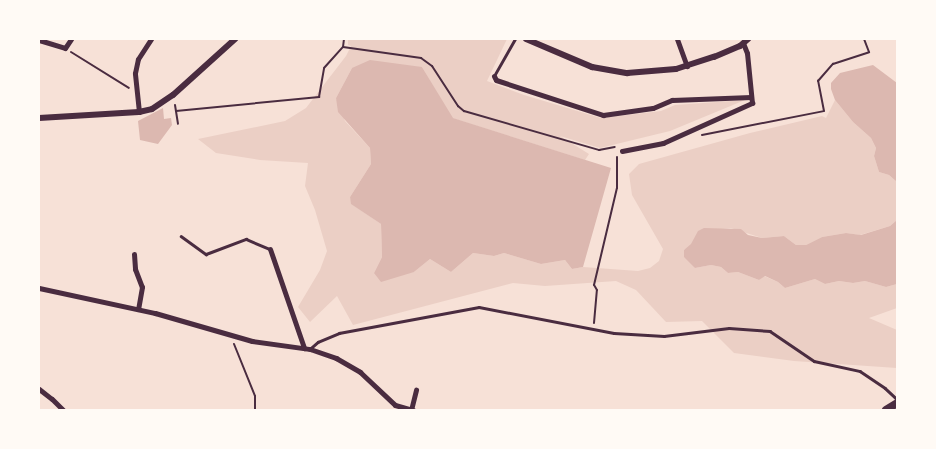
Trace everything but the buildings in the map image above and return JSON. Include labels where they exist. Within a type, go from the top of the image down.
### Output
[{"type":"main road","points":[[886,410],[897,403]]},
{"type":"street","points":[[39,40],[65,48],[71,39]]},
{"type":"street","points":[[139,112],[135,73],[138,59],[151,39]]},
{"type":"street","points":[[39,118],[139,112],[152,109],[174,95],[235,39]]},
{"type":"street","points":[[526,39],[592,67],[627,73],[676,69],[714,57],[746,41],[752,103],[663,143],[622,151]]},
{"type":"street","points":[[677,39],[687,66]]},
{"type":"street","points":[[494,76],[496,80],[603,115],[653,108],[672,100],[751,97]]},
{"type":"street","points":[[270,249],[278,276],[307,349]]},
{"type":"street","points":[[134,254],[135,269],[142,287],[138,309]]},
{"type":"street","points":[[39,288],[138,309],[231,335],[268,344],[307,349],[336,358],[360,372],[395,405],[412,410],[416,390]]},
{"type":"street","points":[[39,390],[52,399],[62,410]]},
{"type":"lane","points":[[494,76],[515,39]]},
{"type":"lane","points":[[181,236],[206,254],[246,239],[270,249]]},
{"type":"lane","points":[[307,349],[339,333],[479,308],[593,330],[664,336],[729,328],[770,330],[814,361],[860,371],[885,388],[897,399]]},
{"type":"path","points":[[176,111],[319,97],[324,68],[343,47],[344,39]]},
{"type":"path","points":[[701,135],[824,111],[818,81],[833,64],[868,52],[864,39]]},
{"type":"path","points":[[343,47],[421,58],[432,66],[458,106],[464,111],[599,150],[616,147]]},
{"type":"path","points":[[65,48],[123,86],[136,90]]},
{"type":"path","points":[[174,95],[178,124]]},
{"type":"path","points":[[593,330],[597,290],[594,285],[617,188],[617,153],[622,151]]},
{"type":"path","points":[[231,335],[256,396],[255,410]]},
{"type":"shaded area","points":[[348,39],[507,39],[487,81],[524,95],[601,118],[661,111],[675,105],[745,100],[670,131],[600,148],[560,136],[589,154],[585,160],[452,118],[422,67],[352,68],[336,98],[345,121],[370,148],[371,164],[350,197],[352,204],[381,224],[382,257],[374,273],[414,272],[430,259],[451,272],[473,253],[494,256],[504,253],[541,264],[565,260],[572,269],[583,267],[638,271],[650,268],[659,261],[663,249],[632,195],[629,174],[639,164],[750,133],[822,116],[826,118],[835,100],[853,122],[871,138],[876,148],[874,156],[879,172],[889,175],[897,182],[897,220],[890,226],[860,235],[846,233],[822,237],[806,245],[796,245],[784,236],[762,238],[731,228],[721,229],[684,250],[695,268],[711,265],[721,267],[728,273],[738,272],[759,280],[764,276],[778,282],[785,288],[815,279],[825,284],[839,281],[853,283],[865,281],[886,287],[897,284],[897,308],[869,318],[897,330],[897,368],[794,361],[734,353],[702,321],[666,322],[636,290],[616,281],[545,286],[513,283],[353,325],[337,296],[310,322],[298,307],[320,270],[327,251],[315,210],[305,186],[308,163],[260,160],[216,153],[198,139],[285,121],[306,108],[346,56],[351,46],[348,45]]},
{"type":"shaded area","points":[[370,60],[422,67],[453,118],[611,168],[583,267],[572,269],[565,260],[541,264],[504,253],[494,256],[473,253],[451,272],[430,259],[414,272],[381,282],[374,273],[382,257],[381,224],[351,204],[350,197],[371,164],[370,148],[338,112],[336,98],[352,68]]},
{"type":"shaded area","points":[[873,65],[897,83],[897,182],[889,175],[879,172],[874,156],[876,148],[871,138],[853,122],[835,100],[831,89],[831,83],[840,73]]},
{"type":"shaded area","points":[[163,108],[164,119],[171,118],[172,125],[158,144],[140,140],[138,121]]},
{"type":"shaded area","points":[[897,220],[897,284],[886,287],[865,281],[853,283],[839,281],[825,284],[815,279],[785,288],[778,282],[765,276],[759,280],[738,272],[728,273],[721,267],[711,265],[695,268],[684,257],[684,250],[691,244],[698,231],[704,228],[741,229],[748,235],[762,238],[784,236],[796,245],[806,245],[822,237],[846,233],[861,235],[890,226]]}]
